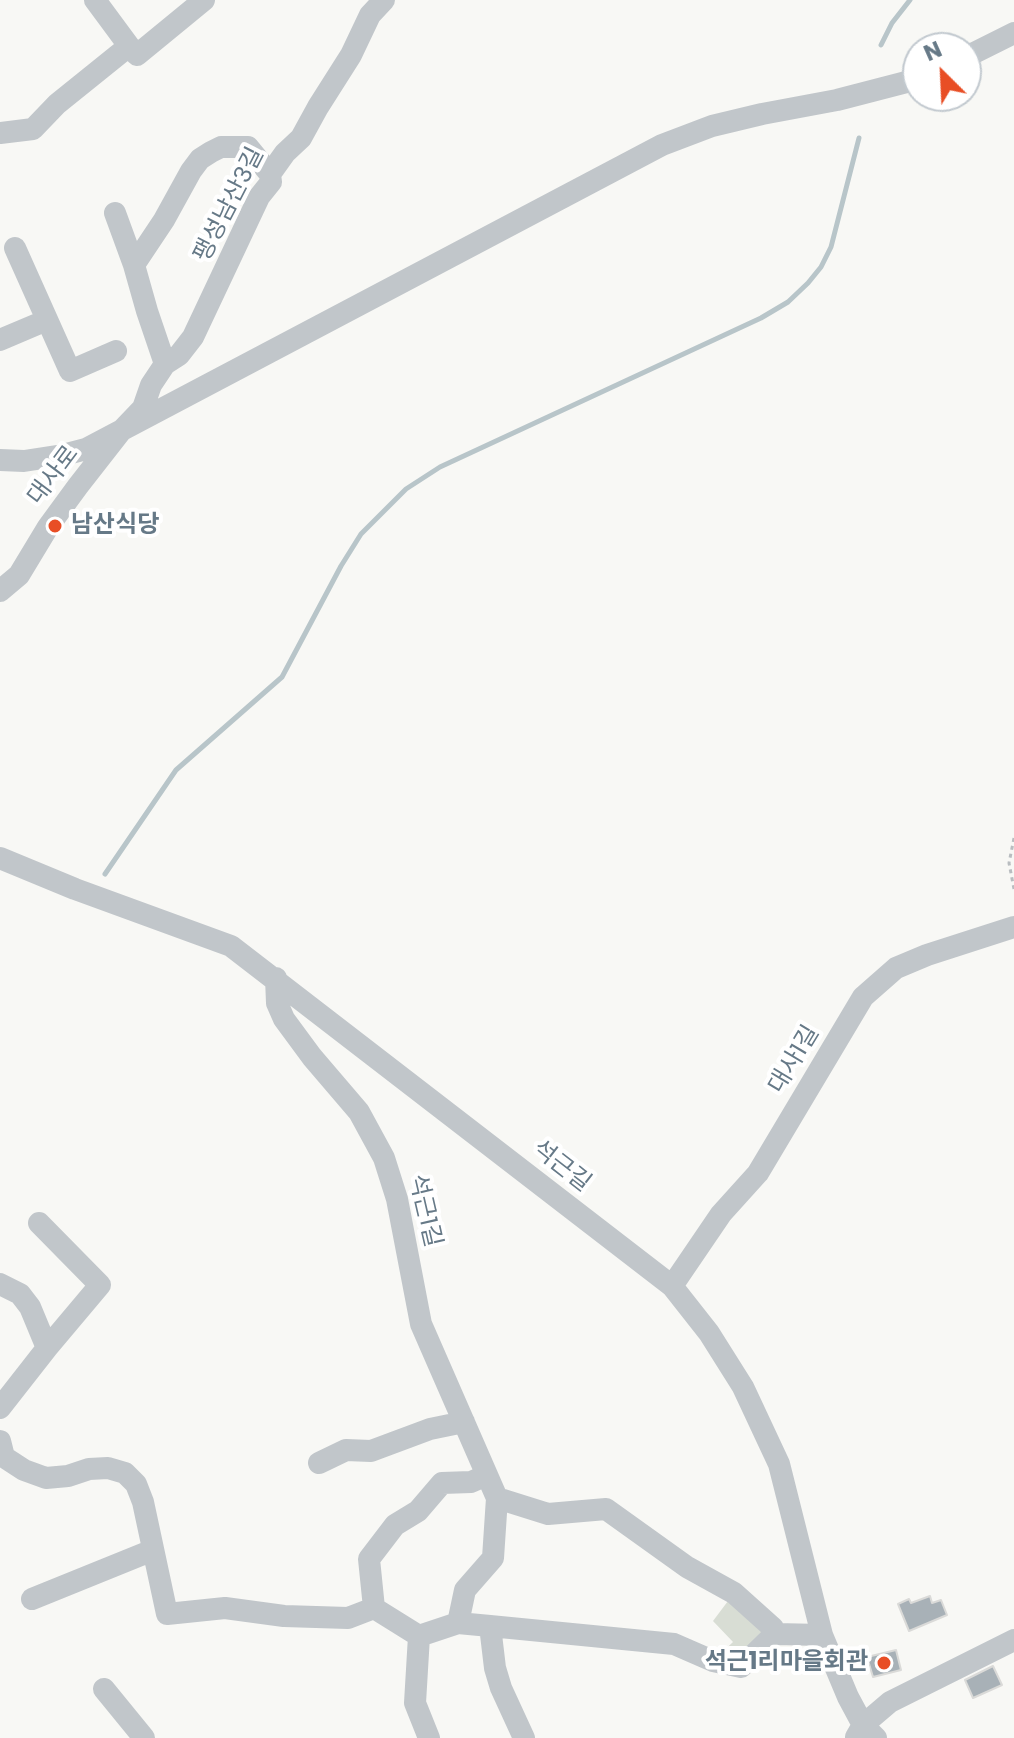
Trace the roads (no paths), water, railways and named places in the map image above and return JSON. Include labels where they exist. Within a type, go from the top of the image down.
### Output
[{"type":"street","points":[[95,0],[137,55],[204,0]]},
{"type":"street","name":"팽성남산3길","points":[[121,431],[143,408],[151,385],[165,364],[179,355],[193,337],[259,197],[271,182],[270,174],[301,138],[351,55],[370,15],[384,0]]},
{"type":"street","points":[[982,49],[1014,33]]},
{"type":"street","points":[[0,133],[33,129],[57,104],[129,46]]},
{"type":"street","points":[[0,460],[24,461],[86,449],[662,145],[712,126],[902,83]]},
{"type":"street","points":[[134,265],[200,159],[221,147],[248,147],[270,174]]},
{"type":"street","points":[[115,213],[165,364]]},
{"type":"street","points":[[15,248],[70,371],[116,351]]},
{"type":"street","points":[[0,340],[47,320]]},
{"type":"street","name":"대사로","points":[[0,591],[19,575],[48,527],[121,431]]},
{"type":"street","name":"석근길","points":[[0,858],[231,946],[672,1286],[709,1333],[743,1387],[779,1464],[822,1635],[865,1734],[890,1702],[1014,1640]]},
{"type":"street","name":"대사1길","points":[[672,1286],[721,1214],[758,1173],[863,997],[896,968],[1014,927]]},
{"type":"street","name":"석근1길","points":[[276,978],[277,1003],[284,1019],[359,1112],[384,1158],[397,1199],[421,1324],[497,1498],[493,1558],[465,1590],[458,1623]]},
{"type":"street","points":[[0,1408],[100,1285],[39,1223]]},
{"type":"street","points":[[0,1284],[20,1294],[30,1307],[47,1348]]},
{"type":"street","points":[[319,1463],[346,1450],[371,1451],[430,1429],[464,1422]]},
{"type":"street","points":[[1,1452],[24,1470],[46,1478],[68,1476],[89,1469],[108,1468],[125,1473],[136,1484],[143,1502],[167,1614],[225,1608],[284,1616],[348,1618],[374,1608]]},
{"type":"street","points":[[374,1608],[369,1559],[395,1525],[418,1511],[442,1483],[471,1482],[487,1475]]},
{"type":"street","points":[[497,1498],[548,1514],[606,1509],[687,1567],[734,1593],[773,1628],[775,1634]]},
{"type":"street","points":[[32,1599],[153,1550]]},
{"type":"street","points":[[374,1608],[419,1636]]},
{"type":"street","points":[[419,1636],[458,1623],[490,1626],[674,1644],[713,1661],[741,1667],[775,1634],[822,1635]]},
{"type":"street","points":[[490,1626],[495,1668],[501,1688],[524,1738]]},
{"type":"street","points":[[419,1636],[415,1703],[429,1738]]},
{"type":"street","points":[[104,1689],[144,1738]]},
{"type":"waterway","points":[[881,45],[892,23],[910,0]]},
{"type":"waterway","points":[[105,874],[176,770],[282,677],[361,534],[406,489],[440,467],[761,318],[788,302],[808,283],[831,247],[859,138]]},
{"type":"place","name":"남산식당","points":[[55,526]]},
{"type":"place","name":"석근1리마을회관","points":[[884,1663]]}]
